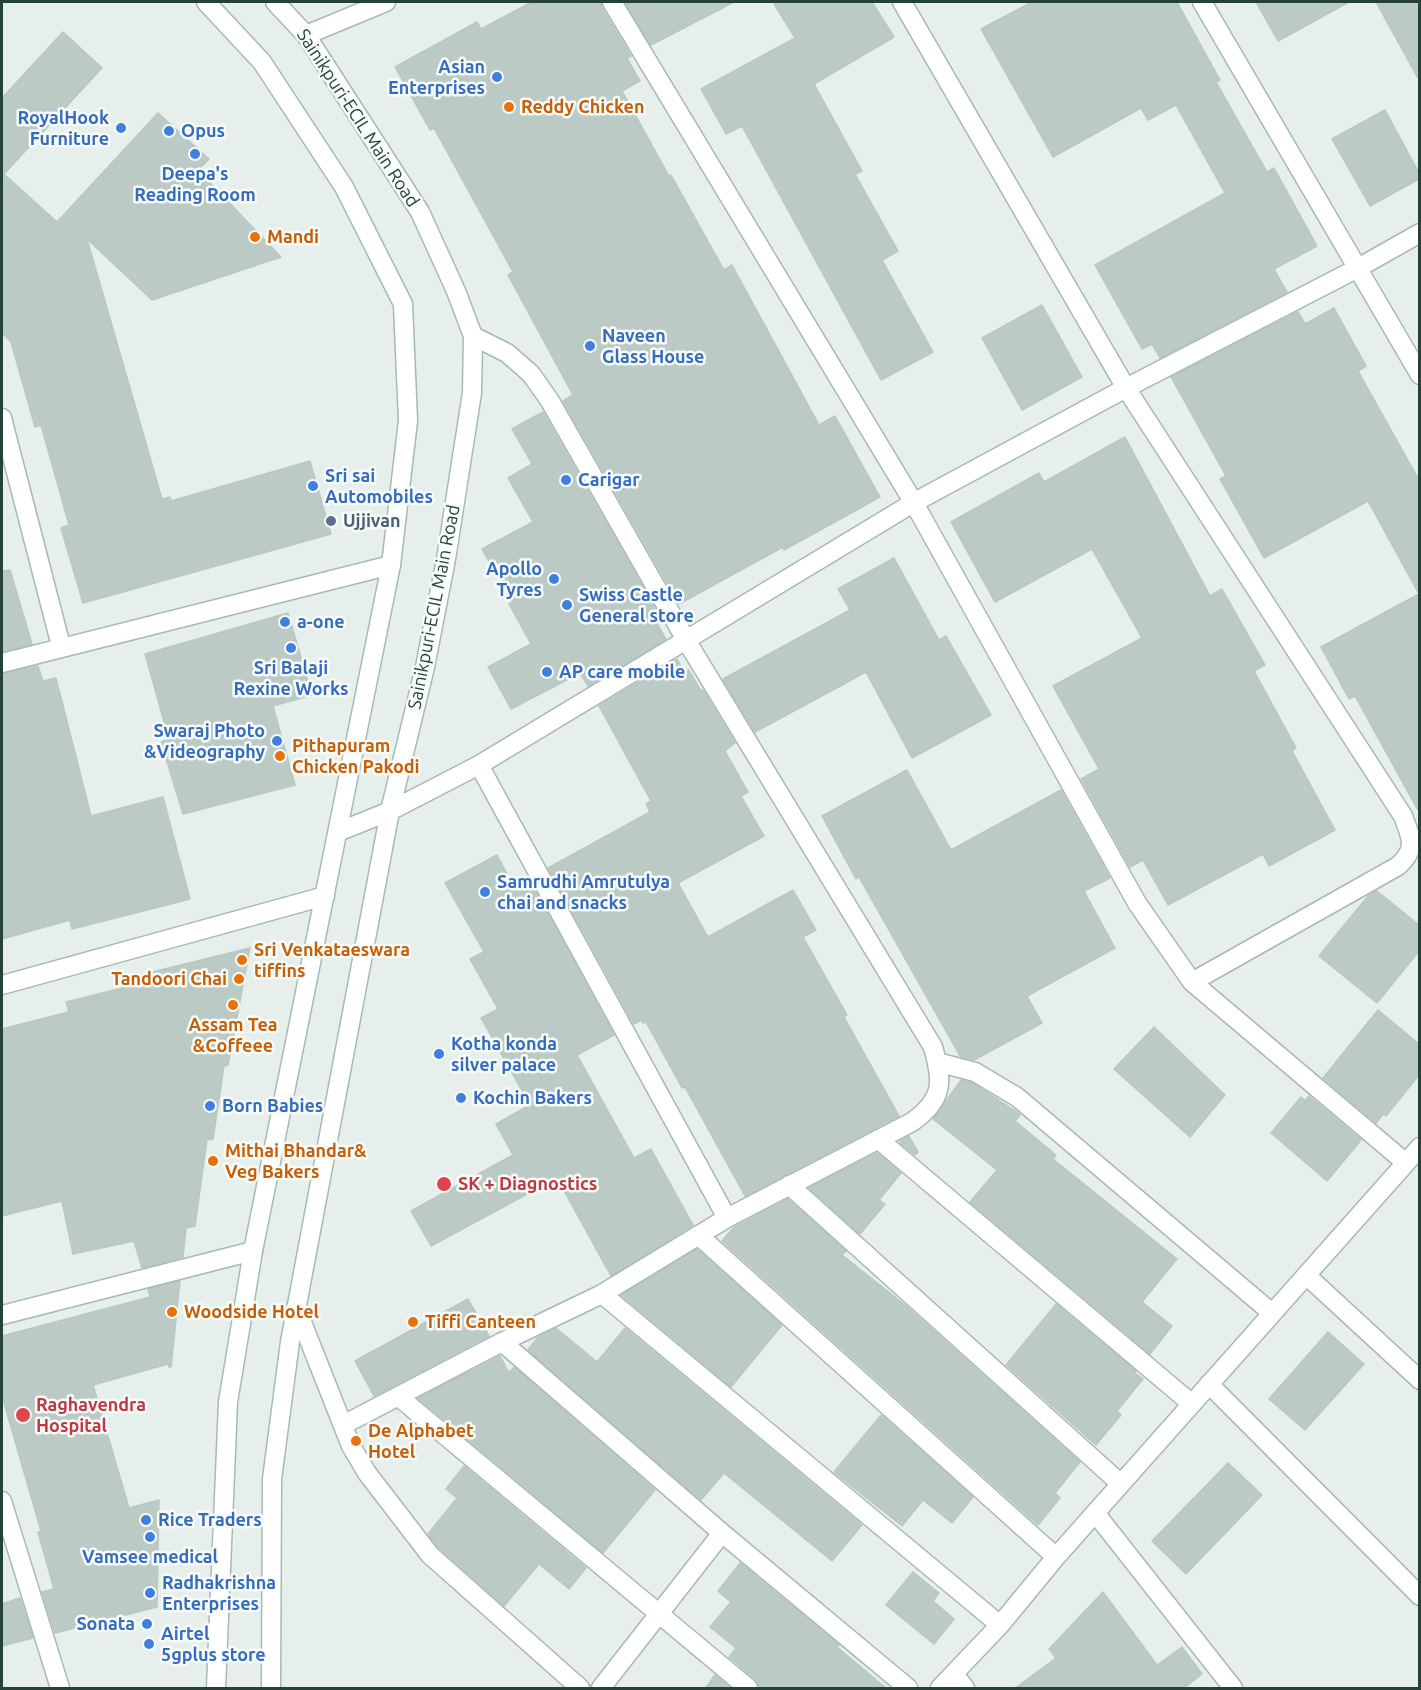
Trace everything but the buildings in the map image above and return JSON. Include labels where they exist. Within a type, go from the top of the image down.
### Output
[{"type":"street","points":[[206,2],[262,62],[344,187],[403,304],[408,421],[391,565],[253,1251],[228,1401],[216,1689]]},
{"type":"street","name":"Sainikpuri-ECIL Main Road","points":[[271,1689],[272,1479],[290,1342],[390,811],[425,667],[446,559],[472,393],[473,336],[456,291],[420,212],[306,35],[275,2]]},
{"type":"street","points":[[306,35],[386,2]]},
{"type":"street","points":[[612,2],[914,503],[1137,903],[1192,982],[1406,1163]]},
{"type":"street","points":[[902,2],[1126,388],[1403,816],[1413,843],[1408,857],[1398,866],[1192,982]]},
{"type":"street","points":[[1202,2],[1419,375]]},
{"type":"street","points":[[338,832],[390,811],[479,765],[914,503],[1126,388],[1358,268],[1419,233]]},
{"type":"street","points":[[343,1425],[502,1342],[603,1294],[727,1218],[922,1114],[935,1098],[941,1083],[933,1047],[686,640],[550,401],[531,374],[507,353],[473,336]]},
{"type":"street","points":[[2,418],[61,646]]},
{"type":"street","points":[[2,663],[61,646],[391,565]]},
{"type":"street","points":[[479,765],[727,1218]]},
{"type":"street","points":[[2,985],[325,896]]},
{"type":"street","points":[[937,1062],[975,1072],[1017,1097],[1272,1313]]},
{"type":"street","points":[[878,1139],[1192,1404]]},
{"type":"street","points":[[940,1689],[959,1681],[1000,1625],[1056,1557],[1419,1148]]},
{"type":"street","points":[[789,1185],[1121,1484]]},
{"type":"street","points":[[698,1235],[1056,1557]]},
{"type":"street","points":[[2,1315],[253,1251]]},
{"type":"street","points":[[1306,1275],[1419,1380]]},
{"type":"street","points":[[603,1294],[1000,1625]]},
{"type":"street","points":[[296,1307],[351,1446],[367,1473],[430,1555],[580,1689]]},
{"type":"street","points":[[502,1342],[722,1533],[908,1689]]},
{"type":"street","points":[[1209,1384],[1419,1596]]},
{"type":"street","points":[[399,1397],[748,1689]]},
{"type":"street","points":[[2,1501],[60,1689]]},
{"type":"street","points":[[1096,1514],[1233,1689]]},
{"type":"street","points":[[601,1689],[722,1533]]},
{"type":"place","name":"Asian Enterprises","points":[[497,77]]},
{"type":"place","name":"Reddy Chicken","points":[[509,107]]},
{"type":"place","name":"RoyalHook Furniture","points":[[121,128]]},
{"type":"place","name":"Opus","points":[[169,131]]},
{"type":"place","name":"Deepa's Reading Room","points":[[195,154]]},
{"type":"place","name":"Mandi","points":[[255,237]]},
{"type":"place","name":"Naveen Glass House","points":[[590,346]]},
{"type":"place","name":"Carigar","points":[[566,480]]},
{"type":"place","name":"Sri sai Automobiles","points":[[313,486]]},
{"type":"place","name":"Ujjivan","points":[[331,521]]},
{"type":"place","name":"Apollo Tyres","points":[[554,579]]},
{"type":"place","name":"Swiss Castle General store","points":[[567,605]]},
{"type":"place","name":"a-one","points":[[285,622]]},
{"type":"place","name":"Sri Balaji Rexine Works","points":[[291,648]]},
{"type":"place","name":"AP care mobile","points":[[547,672]]},
{"type":"place","name":"Swaraj Photo &Videography","points":[[277,741]]},
{"type":"place","name":"Pithapuram Chicken Pakodi","points":[[280,756]]},
{"type":"place","name":"Samrudhi Amrutulya chai and snacks","points":[[485,892]]},
{"type":"place","name":"Sri Venkataeswara tiffins","points":[[242,960]]},
{"type":"place","name":"Tandoori Chai","points":[[239,979]]},
{"type":"place","name":"Assam Tea &Coffeee","points":[[233,1005]]},
{"type":"place","name":"Kotha konda silver palace","points":[[439,1054]]},
{"type":"place","name":"Kochin Bakers","points":[[461,1098]]},
{"type":"place","name":"Born Babies","points":[[210,1106]]},
{"type":"place","name":"Mithai Bhandar& Veg Bakers","points":[[213,1161]]},
{"type":"place","name":"SK + Diagnostics","points":[[444,1184]]},
{"type":"place","name":"Woodside Hotel","points":[[172,1312]]},
{"type":"place","name":"Tiffi Canteen","points":[[413,1322]]},
{"type":"place","name":"Raghavendra Hospital","points":[[23,1415]]},
{"type":"place","name":"De Alphabet Hotel","points":[[356,1441]]},
{"type":"place","name":"Rice Traders","points":[[146,1520]]},
{"type":"place","name":"Vamsee medical","points":[[150,1537]]},
{"type":"place","name":"Radhakrishna Enterprises","points":[[150,1593]]},
{"type":"place","name":"Sonata","points":[[147,1624]]},
{"type":"place","name":"Airtel 5gplus store","points":[[149,1644]]}]
